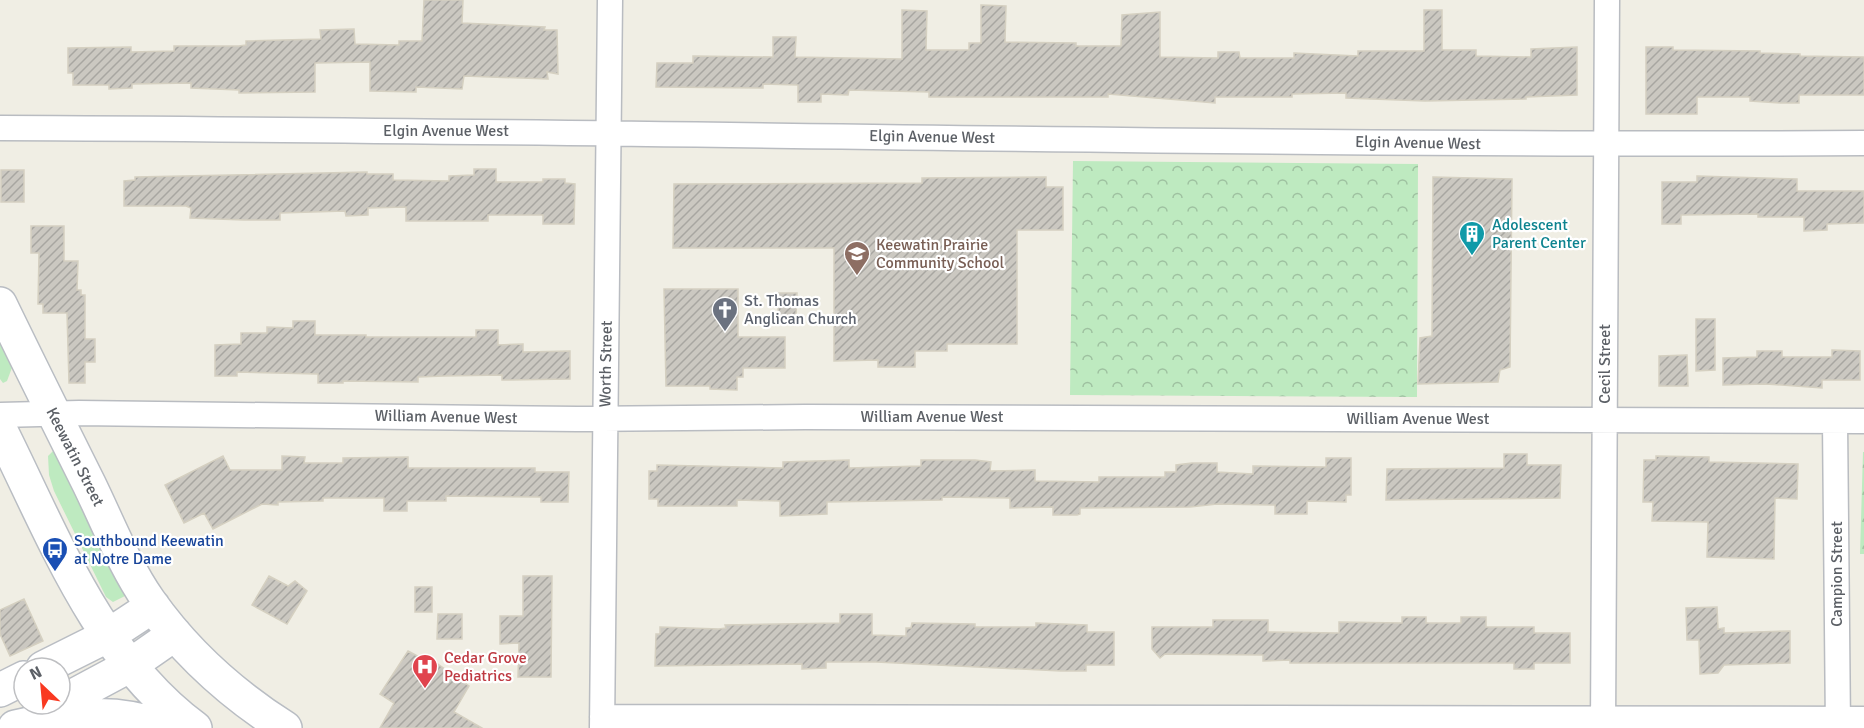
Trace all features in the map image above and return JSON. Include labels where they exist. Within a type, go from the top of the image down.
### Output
[{"type":"main road","name":"Keewatin Street","points":[[0,304],[124,559],[153,606],[175,634],[242,698],[285,728]]},
{"type":"main road","points":[[0,429],[71,572],[129,666],[177,715],[195,728]]},
{"type":"main road","points":[[67,656],[109,635],[153,606]]},
{"type":"main road","points":[[72,696],[129,666],[175,634]]},
{"type":"main road","points":[[13,727],[73,714],[141,718],[168,728]]},
{"type":"main road","points":[[13,727],[34,716]]},
{"type":"street","name":"Worth Street","points":[[602,723],[610,0]]},
{"type":"street","name":"Cecil Street","points":[[1603,723],[1607,0]]},
{"type":"street","name":"Elgin Avenue West","points":[[0,128],[609,132],[1606,145],[1864,144]]},
{"type":"street","name":"William Avenue West","points":[[0,415],[53,413],[605,419],[1864,421]]},
{"type":"street","name":"Campion Street","points":[[1835,421],[1838,724]]},
{"type":"street","points":[[602,723],[1838,724],[1864,719]]},
{"type":"green space","points":[[1073,161],[1418,164],[1417,397],[1070,395]]},
{"type":"green space","points":[[0,333],[13,365],[7,381],[3,383],[0,379]]},
{"type":"green space","points":[[55,449],[127,595],[113,602],[106,597],[54,491],[49,475],[48,456]]},
{"type":"green space","points":[[1863,452],[1864,554],[1860,554]]},
{"type":"building","points":[[424,0],[463,0],[462,23],[545,27],[544,30],[557,30],[558,74],[547,72],[548,79],[464,76],[462,89],[416,87],[416,92],[370,91],[370,62],[315,63],[315,92],[239,93],[239,90],[191,88],[191,83],[132,84],[132,88],[109,89],[109,85],[73,85],[73,73],[68,73],[68,48],[131,47],[131,52],[174,51],[174,46],[239,46],[246,45],[246,41],[321,39],[320,30],[354,29],[355,44],[399,45],[399,41],[422,41]]},
{"type":"building","points":[[981,5],[1006,6],[1005,42],[1076,43],[1076,46],[1121,46],[1122,15],[1160,12],[1160,57],[1218,58],[1218,52],[1239,52],[1240,58],[1294,58],[1294,53],[1358,56],[1358,51],[1424,51],[1424,10],[1442,10],[1442,50],[1476,50],[1476,56],[1531,57],[1531,49],[1577,47],[1577,95],[1526,97],[1526,99],[1425,101],[1346,98],[1346,93],[1292,94],[1292,97],[1215,97],[1215,103],[1108,94],[1108,97],[929,97],[929,92],[849,90],[848,95],[821,94],[821,102],[798,102],[798,85],[763,84],[763,88],[656,87],[657,63],[693,63],[693,56],[773,57],[773,37],[796,37],[795,57],[902,59],[902,10],[927,11],[926,50],[969,50],[969,43],[981,43]]},
{"type":"building","points":[[1646,47],[1673,47],[1673,50],[1760,51],[1760,53],[1800,54],[1800,56],[1864,57],[1864,95],[1799,95],[1799,103],[1750,101],[1750,97],[1697,97],[1697,114],[1646,114]]},
{"type":"building","points":[[474,169],[496,169],[496,182],[543,182],[543,179],[565,179],[565,183],[575,184],[574,224],[543,224],[543,215],[488,215],[488,221],[406,221],[406,207],[368,208],[368,215],[346,216],[345,211],[280,213],[280,220],[244,220],[190,218],[191,208],[186,206],[124,206],[124,181],[135,180],[135,177],[367,172],[367,174],[393,174],[393,180],[449,181],[449,176],[474,175]]},
{"type":"building","points":[[1,170],[24,170],[24,202],[1,202]]},
{"type":"building","points":[[1697,176],[1797,179],[1797,191],[1864,191],[1864,223],[1827,224],[1827,230],[1804,231],[1804,217],[1758,217],[1758,214],[1681,215],[1681,224],[1662,224],[1662,182],[1697,182]]},
{"type":"building","points":[[1046,177],[1046,187],[1063,187],[1063,230],[1017,230],[1017,344],[947,344],[947,351],[915,351],[915,367],[878,367],[878,360],[834,361],[834,248],[673,248],[674,184],[922,183],[922,178]]},
{"type":"building","name":"Adolescent Parent Center","points":[[1433,177],[1512,179],[1510,367],[1500,370],[1498,382],[1418,384],[1420,338],[1432,336]]},
{"type":"building","points":[[31,226],[64,226],[64,261],[78,261],[77,290],[81,290],[81,295],[85,295],[85,339],[95,339],[95,362],[85,362],[85,383],[69,383],[67,313],[43,313],[43,304],[38,304],[39,253],[31,253]]},
{"type":"building","name":"St. Thomas Anglican Church","points":[[664,289],[738,289],[738,337],[785,337],[785,368],[743,368],[743,377],[737,377],[737,390],[710,389],[710,386],[666,386]]},
{"type":"building","points":[[778,293],[797,293],[796,316],[778,316]]},
{"type":"building","points":[[1696,319],[1715,319],[1715,370],[1696,371]]},
{"type":"building","points":[[293,321],[315,321],[315,335],[476,337],[476,330],[498,330],[498,345],[523,344],[523,352],[570,351],[570,379],[502,380],[502,375],[418,377],[418,382],[318,383],[318,374],[237,372],[237,376],[215,376],[215,345],[241,344],[241,333],[267,333],[267,327],[293,328]]},
{"type":"building","points":[[1832,350],[1860,351],[1860,380],[1822,380],[1822,388],[1766,384],[1723,385],[1723,358],[1757,357],[1757,351],[1782,351],[1782,357],[1832,357]]},
{"type":"building","points":[[1687,355],[1688,386],[1659,386],[1659,356]]},
{"type":"building","points":[[1504,454],[1527,454],[1527,465],[1561,465],[1560,498],[1386,500],[1387,469],[1504,468]]},
{"type":"building","points":[[223,456],[230,470],[282,470],[282,456],[305,457],[304,463],[343,463],[343,458],[408,457],[408,468],[535,468],[535,472],[569,472],[568,502],[541,502],[541,497],[446,496],[446,501],[407,501],[407,511],[384,511],[384,498],[323,498],[323,501],[262,504],[213,529],[204,513],[184,523],[165,485]]},
{"type":"building","points":[[1656,456],[1709,457],[1709,462],[1798,464],[1797,499],[1775,498],[1774,559],[1707,557],[1708,522],[1652,521],[1653,502],[1643,502],[1644,460],[1656,460]]},
{"type":"building","points":[[1326,458],[1351,458],[1351,495],[1346,495],[1346,502],[1307,501],[1307,514],[1275,514],[1275,505],[1217,504],[1190,507],[1080,508],[1080,514],[1077,515],[1053,515],[1053,507],[1010,508],[1010,498],[942,497],[942,500],[827,502],[827,514],[780,516],[780,501],[737,500],[737,506],[658,506],[658,499],[649,499],[649,471],[657,471],[657,465],[783,468],[783,462],[849,460],[849,468],[921,466],[921,460],[975,460],[991,462],[990,471],[1035,470],[1035,481],[1099,482],[1099,477],[1165,477],[1165,472],[1176,472],[1176,465],[1192,463],[1217,463],[1217,472],[1253,474],[1253,466],[1326,467]]},
{"type":"building","points":[[269,576],[288,586],[295,581],[307,591],[287,624],[252,605]]},
{"type":"building","points":[[523,576],[552,576],[551,677],[518,677],[519,643],[500,644],[500,616],[523,616]]},
{"type":"building","points":[[415,587],[432,587],[432,612],[415,612]]},
{"type":"building","points":[[24,599],[43,641],[10,656],[0,634],[0,610]]},
{"type":"building","points":[[1717,607],[1718,629],[1724,628],[1724,633],[1790,631],[1790,663],[1724,665],[1718,673],[1700,674],[1699,640],[1687,640],[1686,608]]},
{"type":"building","points":[[438,614],[462,614],[462,639],[437,639]]},
{"type":"building","points":[[840,614],[872,614],[872,635],[906,636],[906,628],[911,628],[912,623],[975,624],[975,627],[1036,627],[1036,623],[1087,625],[1087,632],[1114,632],[1114,665],[1086,665],[1086,671],[876,662],[826,662],[826,668],[802,669],[802,664],[655,666],[656,634],[660,634],[660,627],[719,629],[726,628],[725,625],[840,623]]},
{"type":"building","points":[[1402,617],[1426,617],[1426,623],[1461,623],[1461,617],[1486,617],[1486,627],[1534,627],[1534,633],[1570,633],[1570,663],[1534,663],[1534,669],[1514,669],[1514,663],[1290,663],[1290,660],[1263,661],[1263,655],[1165,654],[1160,658],[1152,649],[1152,627],[1213,627],[1213,620],[1268,620],[1268,632],[1339,633],[1339,622],[1402,623]]},
{"type":"building","name":"Cedar Grove Pediatrics","points":[[408,651],[423,659],[425,655],[469,686],[454,712],[482,728],[380,728],[394,703],[380,694]]},
{"type":"place","name":"Adolescent Parent Center","points":[[1472,257]]},
{"type":"place","name":"Keewatin Prairie Community School","points":[[857,277]]},
{"type":"place","name":"St. Thomas Anglican Church","points":[[725,333]]},
{"type":"place","name":"Southbound Keewatin at Notre Dame","points":[[55,573]]},
{"type":"place","name":"Cedar Grove Pediatrics","points":[[425,690]]}]
